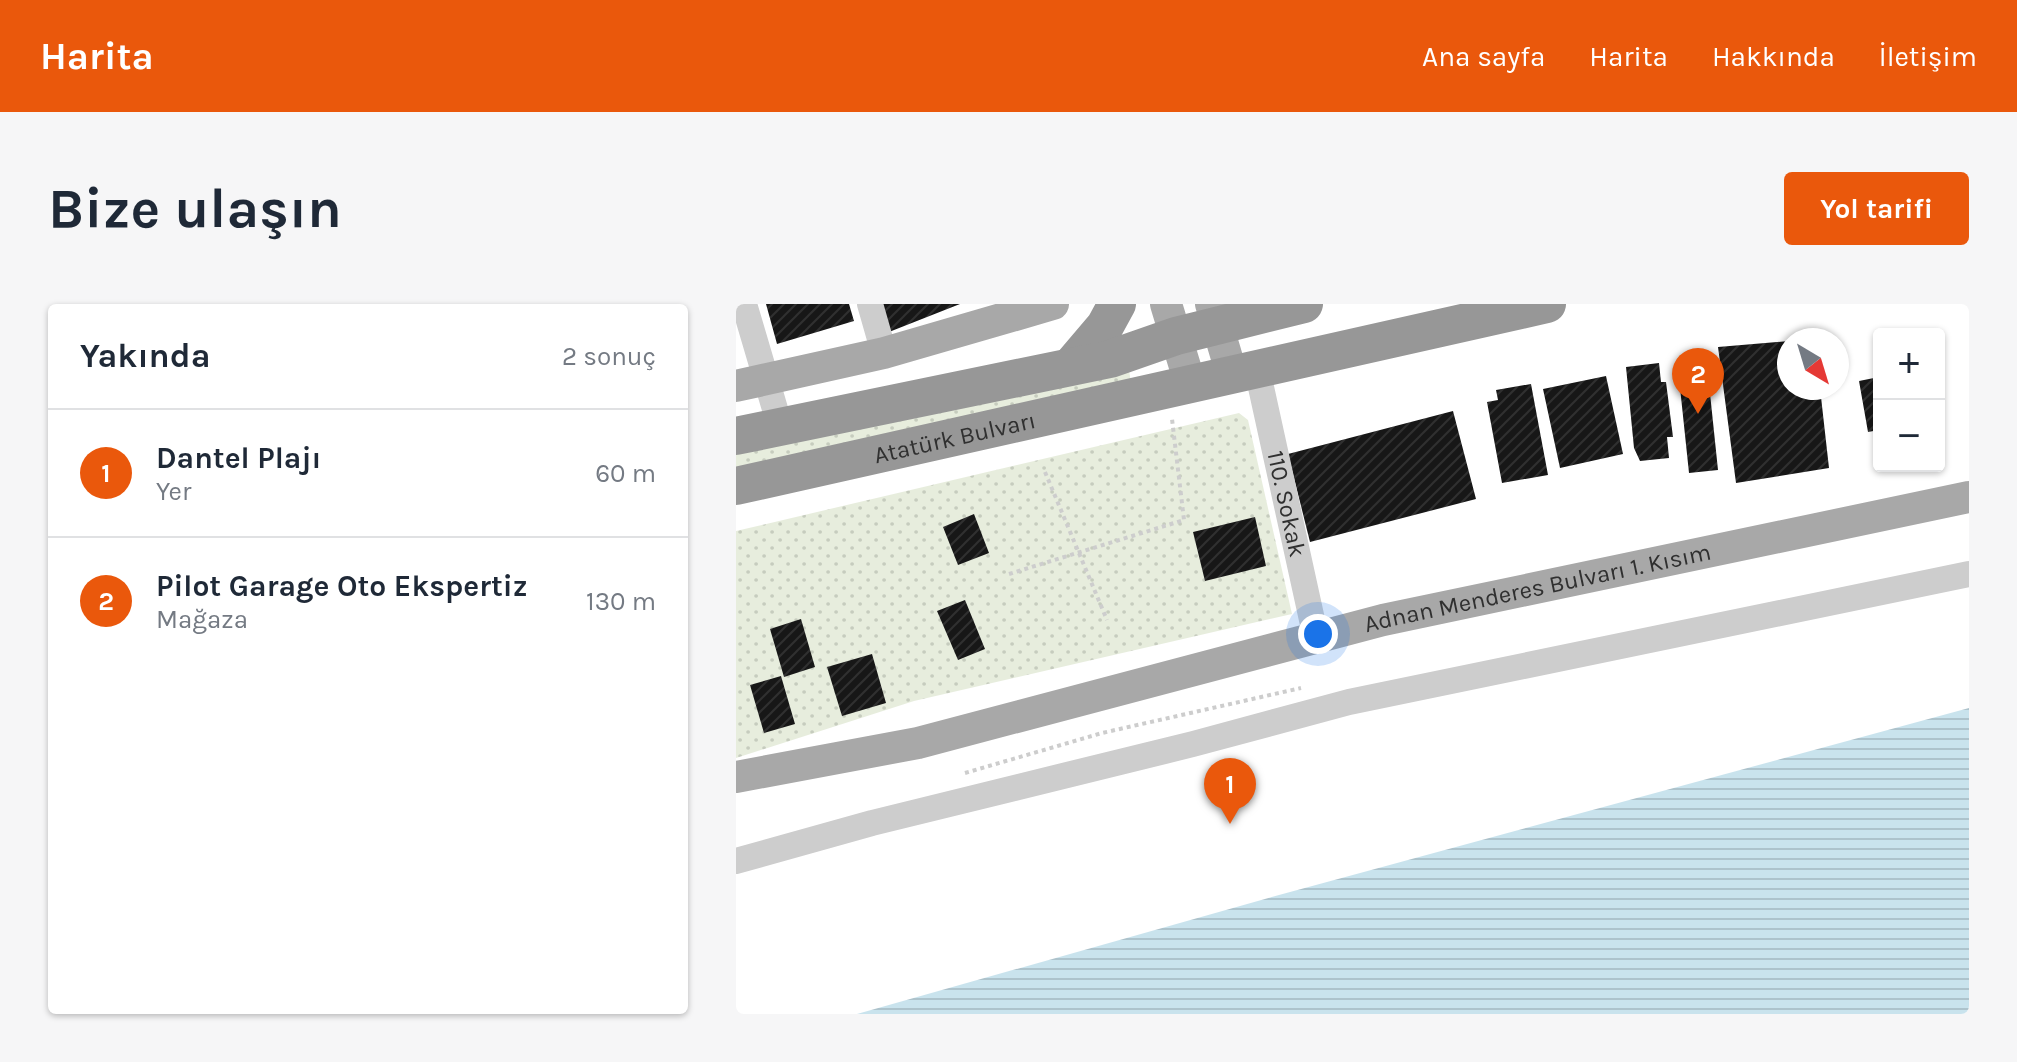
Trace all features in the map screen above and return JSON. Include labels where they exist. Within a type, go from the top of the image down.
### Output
[{"type":"highway","points":[[1071,366],[1105,326],[1117,304]]},
{"type":"highway","points":[[1220,316],[1304,304]]},
{"type":"highway","points":[[1244,372],[1547,304]]},
{"type":"highway","name":"Atatürk Bulvarı","points":[[736,436],[1110,359],[1161,329],[1220,316]]},
{"type":"highway","name":"Atatürk Bulvarı","points":[[736,486],[1119,403],[1244,372]]},
{"type":"main road","points":[[751,382],[884,353],[1053,304]]},
{"type":"main road","points":[[1220,316],[1244,372]]},
{"type":"main road","points":[[1161,329],[1181,386]]},
{"type":"main road","name":"Adnan Menderes Bulvarı 1. Kısım","points":[[736,777],[918,743],[1383,620],[1969,497]]},
{"type":"street","points":[[870,304],[884,353]]},
{"type":"street","points":[[742,309],[751,382],[780,426]]},
{"type":"street","name":"110. Sokak","points":[[1244,372],[1316,638]]},
{"type":"street","points":[[736,861],[872,823],[1349,702],[1969,574]]},
{"type":"path","points":[[1009,574],[1184,520],[1171,416],[1181,386]]},
{"type":"path","points":[[1045,472],[1107,620]]},
{"type":"green space","points":[[1124,343],[1132,387],[736,474],[736,454]]},
{"type":"green space","points":[[1239,413],[1248,420],[1292,614],[914,701],[736,758],[736,531]]},
{"type":"water","points":[[1969,708],[1969,1014],[857,1014],[1279,895]]},
{"type":"building","points":[[766,304],[849,304],[854,321],[777,344]]},
{"type":"building","points":[[878,304],[960,304],[889,332]]},
{"type":"building","points":[[1777,342],[1777,400],[1821,400],[1829,468],[1736,483],[1718,347]]},
{"type":"building","points":[[1706,355],[1718,470],[1689,473],[1677,359]]},
{"type":"building","points":[[1659,363],[1661,382],[1666,382],[1673,437],[1667,437],[1669,458],[1640,461],[1634,448],[1626,367]]},
{"type":"building","points":[[1606,376],[1623,454],[1560,468],[1543,389]]},
{"type":"building","points":[[1873,378],[1873,431],[1868,432],[1859,381]]},
{"type":"building","points":[[1531,384],[1548,475],[1502,483],[1487,402],[1498,400],[1496,390]]},
{"type":"building","points":[[1453,411],[1476,499],[1310,542],[1288,454]]},
{"type":"building","points":[[974,514],[989,553],[958,565],[943,527]]},
{"type":"building","points":[[1255,517],[1266,566],[1205,581],[1193,532]]},
{"type":"building","points":[[965,600],[985,649],[958,660],[937,611]]},
{"type":"building","points":[[801,619],[815,667],[784,677],[770,629]]},
{"type":"building","points":[[872,654],[886,703],[842,716],[827,667]]},
{"type":"building","points":[[781,676],[795,724],[764,733],[750,685]]},
{"type":"place","name":"Pilot Garage Oto Ekspertiz","points":[[1698,414]]},
{"type":"place","name":"Dantel Plajı","points":[[1230,824]]}]
